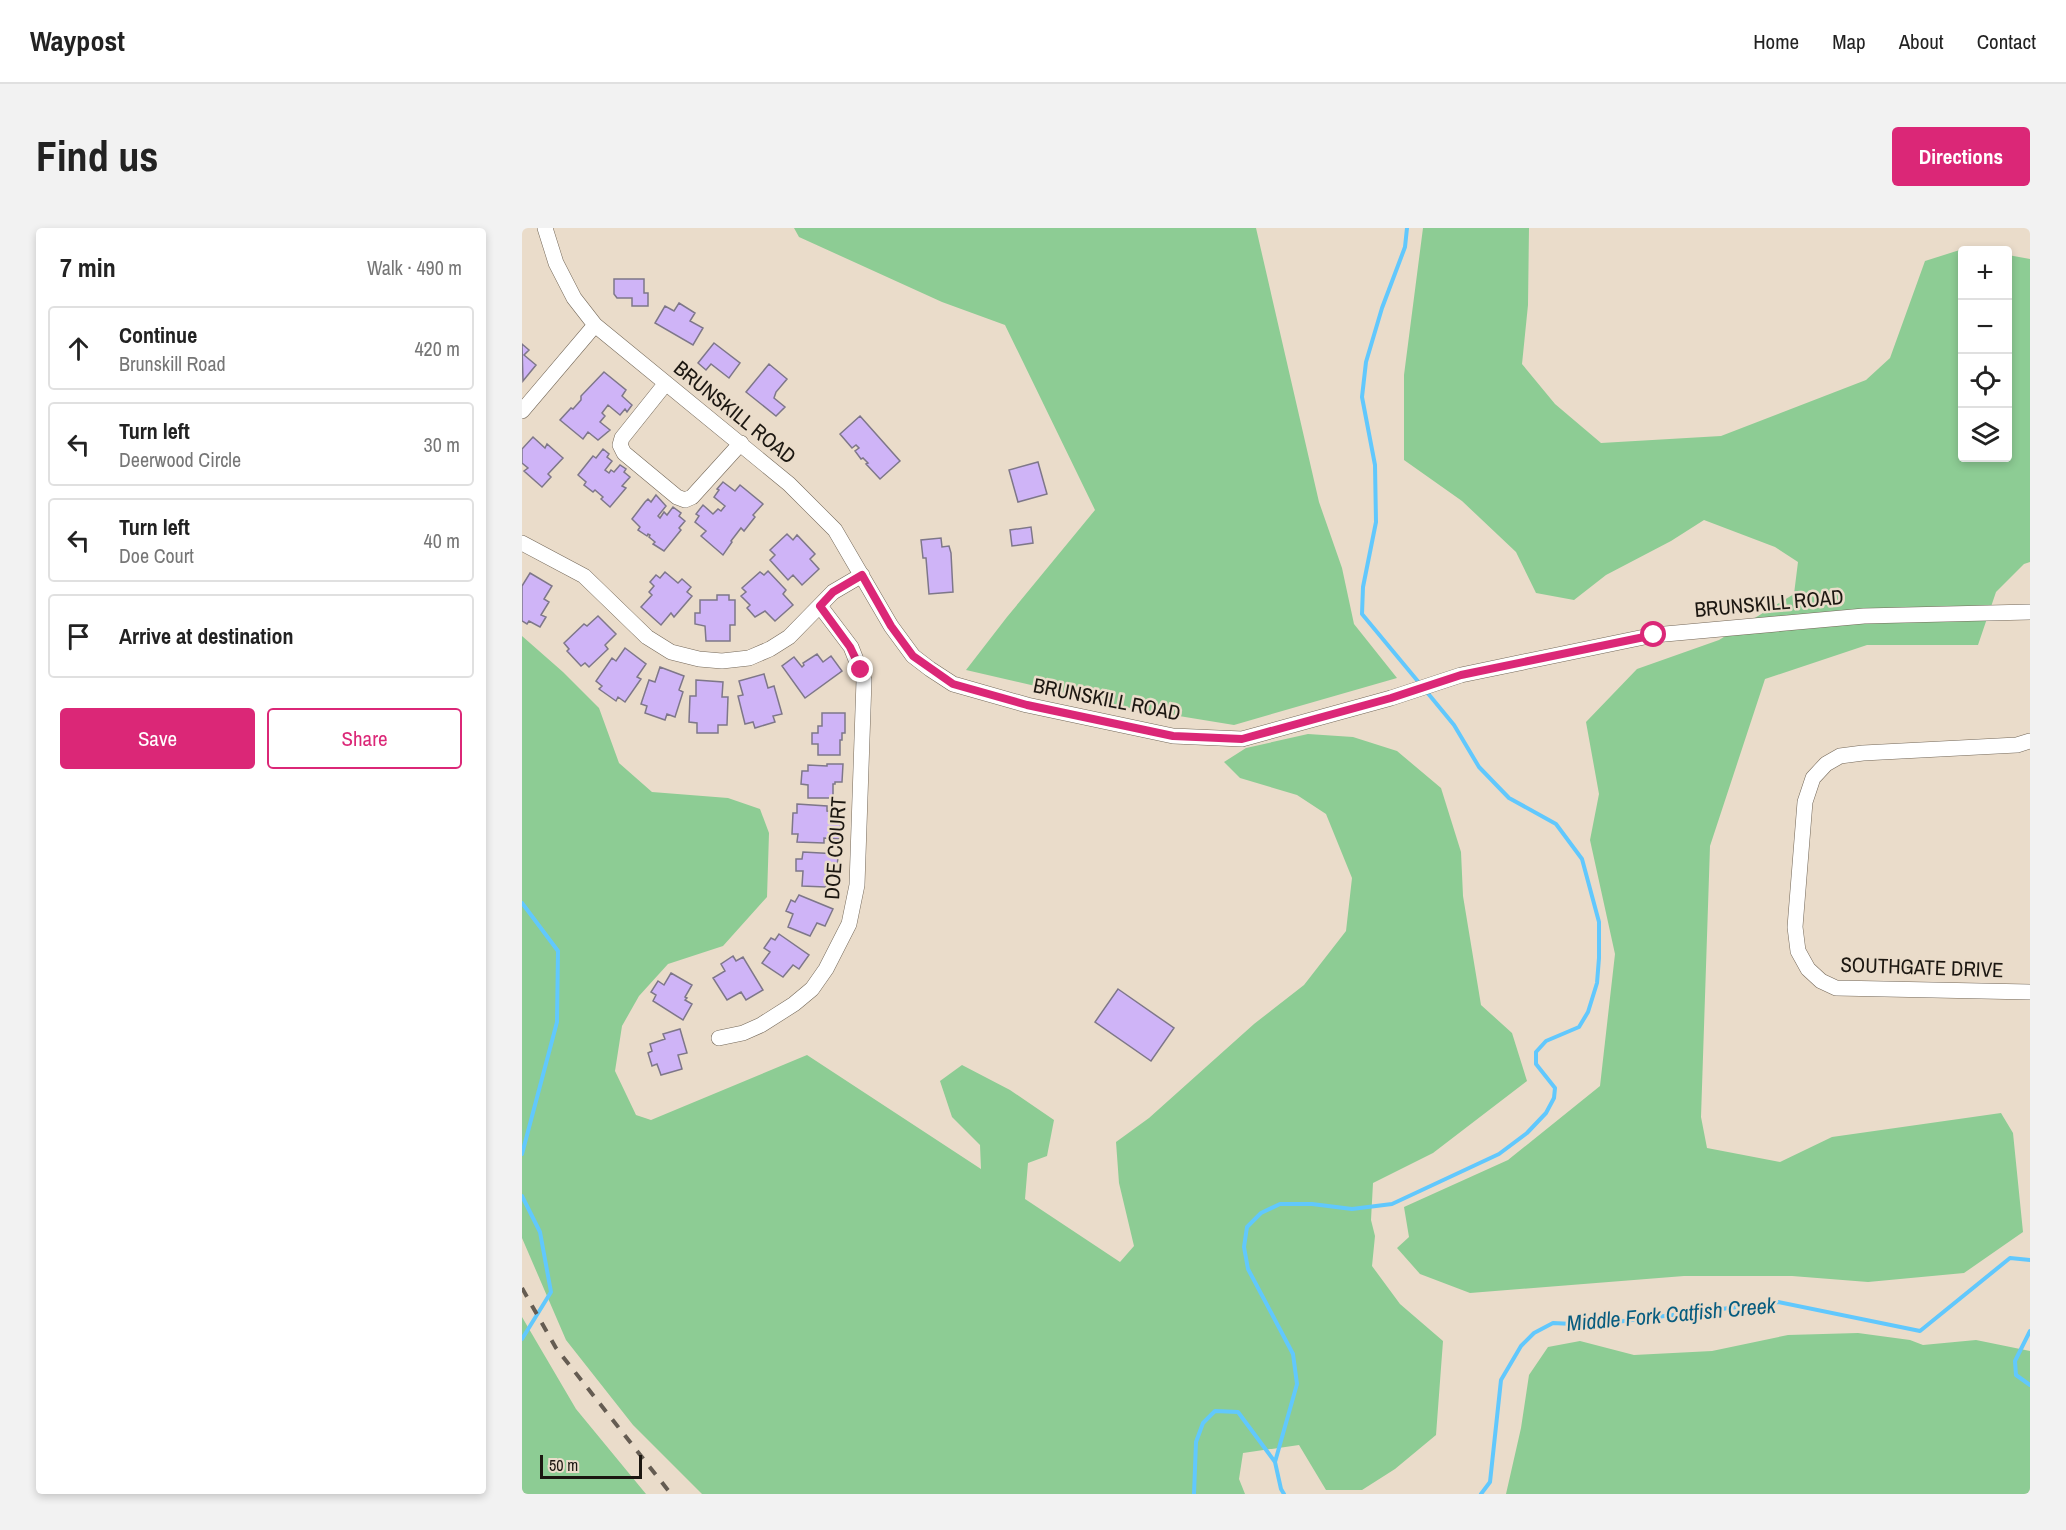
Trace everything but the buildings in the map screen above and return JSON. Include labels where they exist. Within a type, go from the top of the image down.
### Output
[{"type":"street","name":"BRUNSKILL ROAD","points":[[545,228],[556,263],[574,298],[595,325],[741,443],[789,484],[835,530],[913,656],[953,684],[1027,705],[1173,736],[1242,739],[1391,698],[1461,675],[1654,635],[1864,616],[2030,612]]},
{"type":"street","points":[[522,411],[595,325]]},
{"type":"street","points":[[666,383],[622,438],[620,445],[624,453],[677,497],[685,500],[692,497],[741,443]]},
{"type":"street","points":[[522,543],[584,576],[647,637],[671,652],[699,659],[722,661],[750,658],[770,649],[789,637],[833,592],[862,575]]},
{"type":"street","name":"DOE COURT","points":[[719,1038],[743,1033],[761,1025],[794,1004],[812,989],[826,969],[849,924],[857,885],[864,680],[850,647],[820,606]]},
{"type":"street","name":"SOUTHGATE DRIVE","points":[[2030,741],[2017,745],[1863,753],[1840,756],[1826,764],[1813,778],[1805,802],[1795,927],[1798,951],[1808,969],[1821,981],[1836,988],[2030,992]]},
{"type":"green space","points":[[794,228],[1256,228],[1319,502],[1342,568],[1354,624],[1397,678],[1234,725],[1130,708],[966,670],[1095,510],[1005,325],[942,302],[799,237]]},
{"type":"green space","points":[[1423,228],[1529,228],[1528,305],[1522,364],[1555,404],[1601,443],[1721,436],[1866,380],[1890,358],[1925,261],[1958,251],[1958,462],[2012,462],[2012,256],[2030,259],[2030,562],[2024,564],[1996,592],[1978,645],[1867,645],[1765,679],[1710,846],[1701,1117],[1707,1148],[1780,1162],[1832,1137],[2001,1113],[2013,1133],[2023,1232],[1964,1273],[1868,1282],[1792,1276],[1684,1276],[1470,1293],[1420,1274],[1397,1248],[1409,1237],[1404,1207],[1508,1160],[1600,1086],[1615,954],[1590,840],[1599,794],[1586,722],[1637,669],[1719,640],[1794,594],[1798,562],[1775,547],[1704,520],[1671,541],[1606,575],[1574,600],[1536,593],[1516,552],[1462,501],[1404,460],[1404,375]]},
{"type":"green space","points":[[522,636],[599,708],[619,763],[652,792],[728,798],[760,809],[769,833],[767,897],[723,946],[668,964],[639,996],[622,1026],[615,1071],[636,1115],[651,1120],[807,1055],[981,1169],[980,1145],[952,1117],[940,1081],[962,1065],[1010,1090],[1054,1120],[1047,1156],[1028,1163],[1025,1199],[1120,1262],[1134,1246],[1119,1183],[1116,1142],[1149,1118],[1254,1024],[1304,985],[1346,931],[1352,878],[1326,814],[1297,795],[1240,778],[1224,762],[1246,748],[1308,734],[1353,737],[1397,751],[1441,788],[1461,852],[1463,896],[1481,1005],[1512,1033],[1527,1081],[1433,1153],[1373,1183],[1371,1220],[1375,1236],[1372,1266],[1400,1304],[1443,1341],[1436,1435],[1395,1469],[1362,1490],[1326,1490],[1299,1445],[1243,1453],[1239,1479],[1245,1494],[702,1494],[633,1425],[566,1340],[522,1238]]},
{"type":"green space","points":[[522,1317],[576,1409],[646,1494],[522,1494]]},
{"type":"green space","points":[[1858,1333],[1910,1340],[1923,1345],[1976,1340],[2030,1351],[2030,1494],[1506,1494],[1521,1428],[1529,1375],[1548,1347],[1580,1341],[1634,1355],[1712,1351],[1788,1335]]},
{"type":"waterway","points":[[1407,228],[1405,247],[1382,308],[1366,362],[1362,397],[1375,465],[1376,522],[1363,587],[1362,614],[1421,685]]},
{"type":"waterway","points":[[1275,1462],[1297,1384],[1293,1354],[1248,1269],[1244,1247],[1247,1227],[1261,1213],[1280,1204],[1312,1204],[1352,1209],[1392,1204],[1499,1154],[1527,1133],[1546,1113],[1554,1098],[1555,1088],[1536,1064],[1536,1052],[1546,1041],[1579,1027],[1588,1012],[1597,983],[1599,922],[1582,859],[1556,824],[1509,798],[1479,767],[1454,725],[1426,691]]},
{"type":"waterway","name":"Middle Fork Catfish Creek","points":[[522,903],[558,951],[557,1022],[522,1154]]},
{"type":"waterway","name":"Middle Fork Catfish Creek","points":[[522,1196],[540,1232],[551,1292],[522,1339]]},
{"type":"waterway","name":"Middle Fork Catfish Creek","points":[[1481,1494],[1490,1482],[1501,1380],[1521,1346],[1534,1333],[1553,1323],[1592,1325],[1778,1302],[1920,1331],[2010,1258],[2030,1260]]},
{"type":"waterway","name":"Middle Fork Catfish Creek","points":[[2030,1331],[2015,1361],[2016,1375],[2030,1385]]},
{"type":"waterway","name":"Middle Fork Catfish Creek","points":[[1194,1494],[1196,1442],[1203,1423],[1215,1411],[1238,1412],[1275,1462],[1284,1494]]},
{"type":"railway","points":[[522,1288],[556,1348],[671,1494]]},
{"type":"route","points":[[861,670],[850,647],[820,606],[833,592],[862,575],[891,626],[913,656],[953,684],[1027,705],[1173,736],[1242,739],[1391,698],[1461,675],[1654,635]]}]
